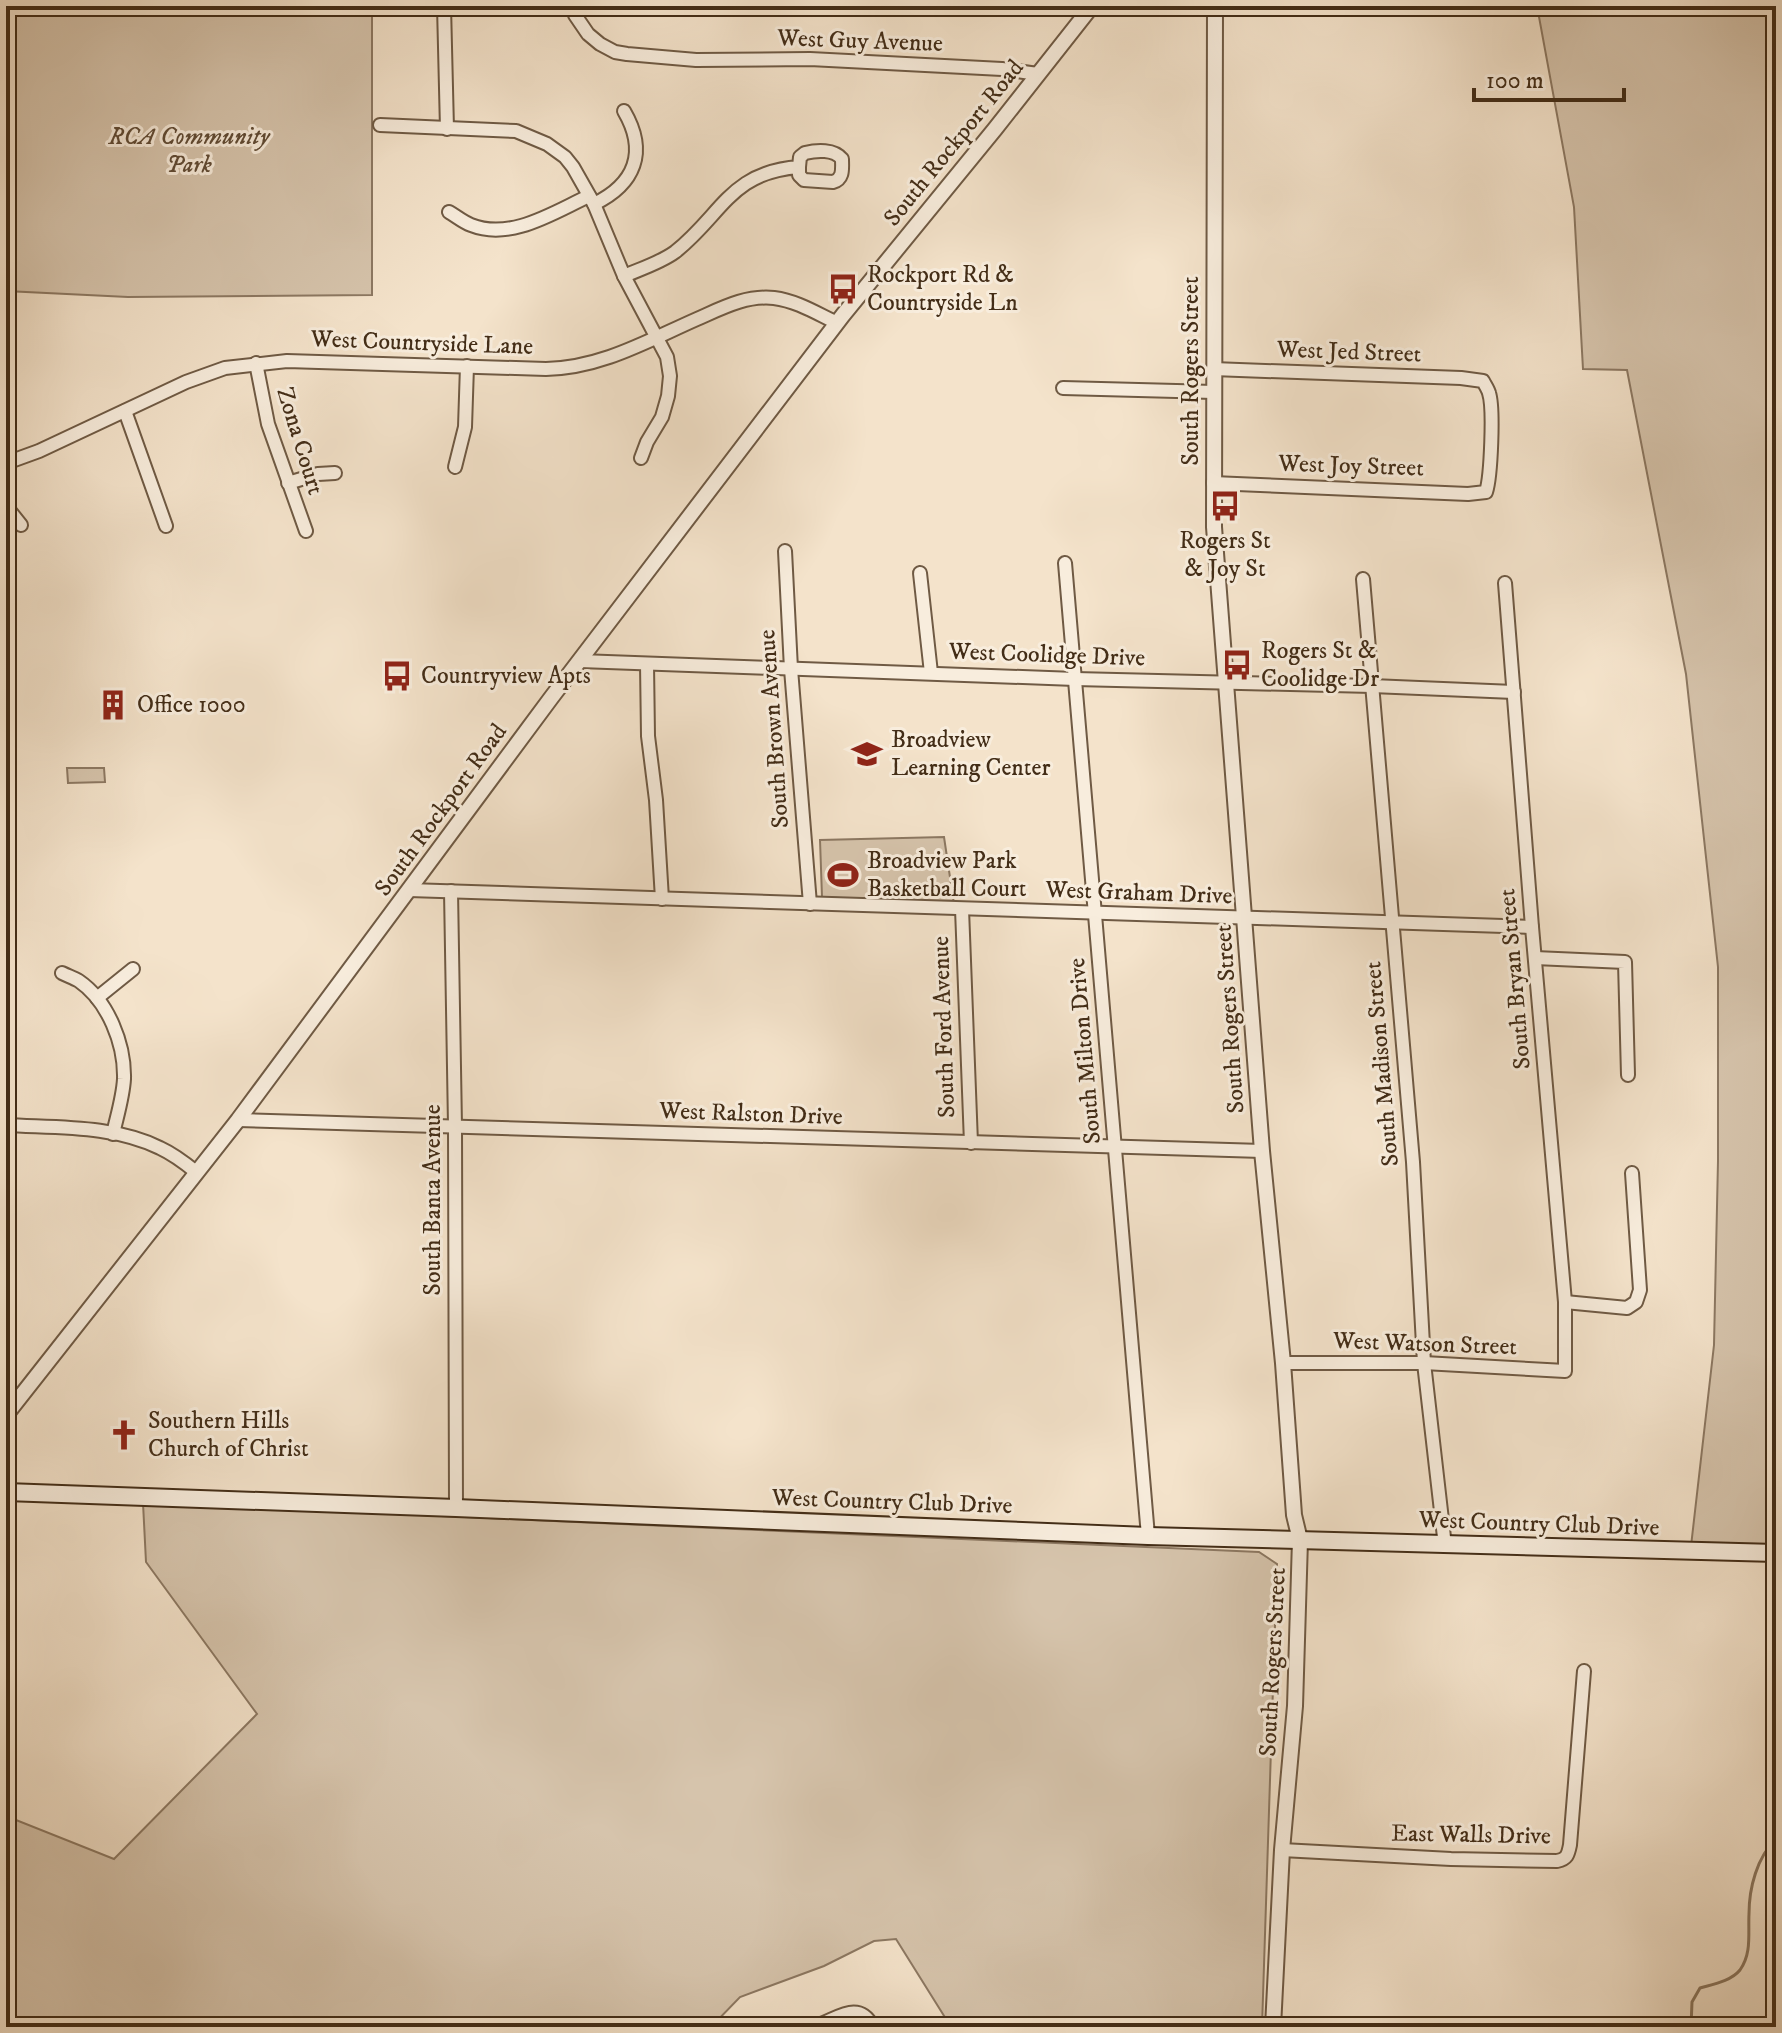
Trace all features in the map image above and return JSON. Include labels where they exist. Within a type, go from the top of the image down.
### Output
[{"type":"main road","name":"West Country Club Drive","points":[[6,1492],[1148,1536],[1776,1553]]},
{"type":"street","points":[[444,6],[447,129]]},
{"type":"street","name":"West Guy Avenue","points":[[573,6],[575,15],[588,34],[615,52],[680,59],[810,59],[1002,69],[1038,74]]},
{"type":"street","name":"South Rockport Road","points":[[6,1415],[238,1120],[837,323],[1092,6]]},
{"type":"street","name":"South Rogers Street","points":[[1215,6],[1214,527],[1262,1151],[1294,1515],[1300,1540],[1295,1706],[1282,1850],[1273,2027]]},
{"type":"street","points":[[449,212],[472,225],[500,229],[520,227],[591,200],[609,197],[620,187],[634,165],[637,145],[633,126],[624,111]]},
{"type":"street","points":[[380,125],[516,131],[538,139],[565,157],[573,167],[624,276],[667,357],[670,387],[662,417],[641,458]]},
{"type":"street","points":[[624,276],[673,253],[748,181],[780,168],[799,167]]},
{"type":"street","name":"West Countryside Lane","points":[[6,463],[39,451],[186,382],[225,368],[287,361],[546,369],[580,367],[608,359],[735,303],[751,299],[771,298],[791,302],[837,323]]},
{"type":"street","name":"Zona Court","points":[[256,363],[268,424],[306,531]]},
{"type":"street","points":[[455,467],[465,427],[467,366]]},
{"type":"street","name":"West Jed Street","points":[[1213,369],[1483,381],[1490,395],[1491,412],[1490,481],[1486,492]]},
{"type":"street","points":[[1063,388],[1214,392]]},
{"type":"street","points":[[125,411],[166,526]]},
{"type":"street","points":[[288,483],[318,474],[335,473]]},
{"type":"street","name":"West Joy Street","points":[[1213,483],[1468,494],[1486,492]]},
{"type":"street","points":[[6,502],[21,525]]},
{"type":"street","name":"South Brown Avenue","points":[[785,551],[810,904]]},
{"type":"street","name":"South Milton Drive","points":[[1065,563],[1148,1536]]},
{"type":"street","points":[[920,573],[931,673]]},
{"type":"street","name":"South Madison Street","points":[[1363,579],[1413,1162],[1424,1363],[1445,1546]]},
{"type":"street","name":"South Bryan Street","points":[[1505,583],[1565,1302],[1565,1371]]},
{"type":"street","name":"West Coolidge Drive","points":[[580,661],[1514,692]]},
{"type":"street","points":[[647,664],[648,736],[656,800],[662,899]]},
{"type":"street","name":"West Graham Drive","points":[[409,890],[1532,927]]},
{"type":"street","name":"South Banta Avenue","points":[[451,891],[456,1508]]},
{"type":"street","name":"South Ford Avenue","points":[[962,909],[971,1143]]},
{"type":"street","points":[[1535,958],[1625,962],[1628,1075]]},
{"type":"street","points":[[97,998],[133,969]]},
{"type":"street","points":[[62,973],[78,980],[97,998],[114,1028],[123,1063],[123,1090],[113,1134]]},
{"type":"street","name":"West Ralston Drive","points":[[238,1120],[1262,1151]]},
{"type":"street","points":[[6,1125],[129,1136],[160,1148],[196,1172]]},
{"type":"street","points":[[1565,1302],[1627,1308],[1636,1302],[1640,1290],[1632,1173]]},
{"type":"street","name":"West Watson Street","points":[[1283,1363],[1424,1363],[1565,1371]]},
{"type":"street","name":"East Walls Drive","points":[[1282,1850],[1451,1859],[1564,1859],[1570,1845],[1584,1671]]},
{"type":"street","points":[[816,2027],[849,2012],[864,2015],[873,2027]]},
{"type":"green space","name":"RCA Community Park","points":[[6,6],[372,6],[372,295],[128,297],[6,291]]},
{"type":"green space","points":[[1537,6],[1776,6],[1776,1554],[1690,1555],[1714,1345],[1718,967],[1686,674],[1627,370],[1583,369],[1574,207]]},
{"type":"green space","points":[[67,768],[104,768],[105,782],[68,783]]},
{"type":"green space","points":[[944,837],[954,904],[822,897],[820,840]]},
{"type":"green space","points":[[143,1503],[1259,1552],[1277,1564],[1262,2027],[951,2027],[896,1939],[874,1941],[824,1966],[740,1997],[711,2027],[6,2027],[6,1816],[114,1859],[257,1714],[146,1562]]},
{"type":"waterway","points":[[1691,2027],[1692,2002],[1700,1988],[1732,1977],[1744,1964],[1749,1943],[1749,1904],[1753,1884],[1759,1864],[1776,1839]]},
{"type":"place","name":"Rockport Rd & Countryside Ln","points":[[843,289]]},
{"type":"place","name":"Rogers St & Joy St","points":[[1225,506]]},
{"type":"place","name":"Rogers St & Coolidge Dr","points":[[1237,665]]},
{"type":"place","name":"Countryview Apts","points":[[397,676]]},
{"type":"place","name":"Office 1000","points":[[113,705]]},
{"type":"place","name":"Broadview Learning Center","points":[[867,754]]},
{"type":"place","name":"Broadview Park Basketball Court","points":[[843,875]]},
{"type":"place","name":"Southern Hills Church of Christ","points":[[124,1435]]}]
